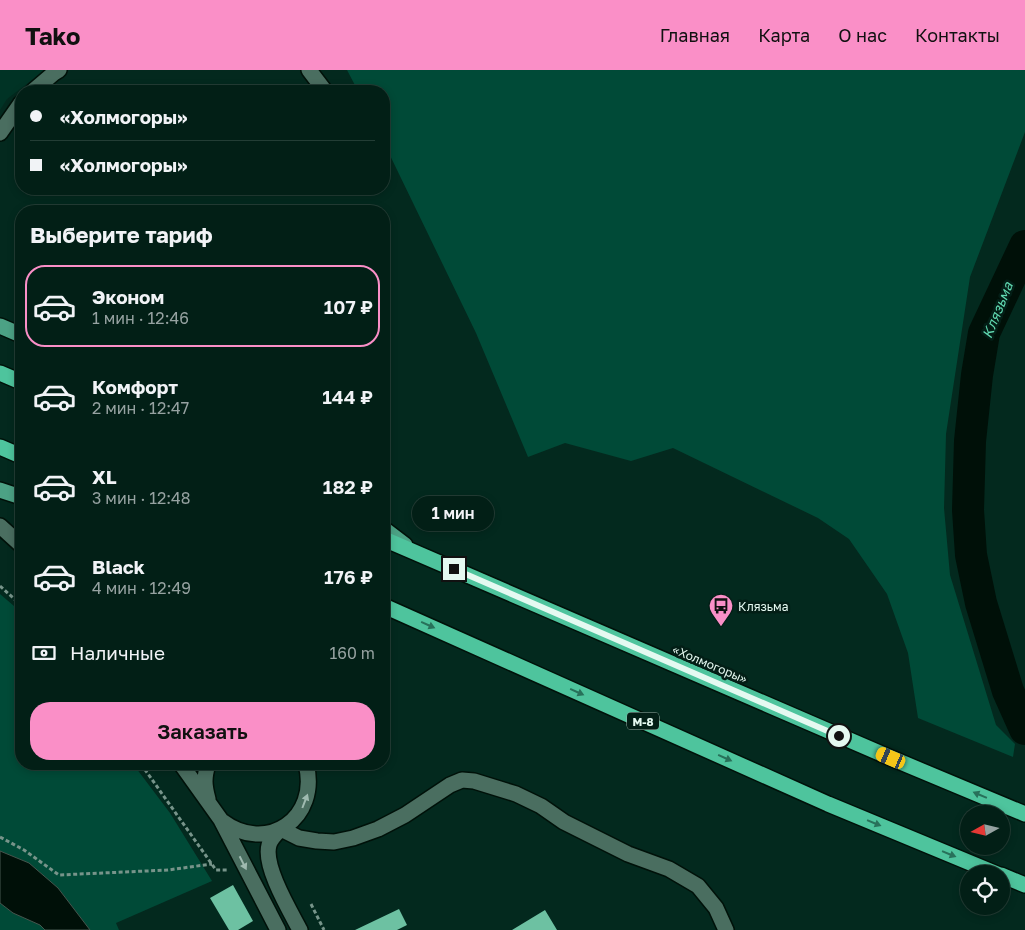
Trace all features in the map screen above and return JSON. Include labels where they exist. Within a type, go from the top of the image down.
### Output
[{"type":"highway","points":[[0,373],[15,379]]},
{"type":"highway","points":[[0,447],[15,453]]},
{"type":"highway","name":"«Холмогоры»","points":[[390,542],[1025,814]]},
{"type":"highway","name":"М-8","points":[[390,609],[828,804],[976,865]]},
{"type":"highway","points":[[1010,879],[1025,885]]},
{"type":"main road","points":[[0,326],[15,332]]},
{"type":"main road","points":[[0,490],[15,495]]},
{"type":"main road","points":[[390,534],[419,554]]},
{"type":"street","points":[[40,85],[59,70]]},
{"type":"street","points":[[309,70],[320,85]]},
{"type":"street","points":[[0,133],[15,112]]},
{"type":"street","points":[[0,526],[15,540]]},
{"type":"street","points":[[185,770],[210,806],[229,827],[249,834],[260,834],[281,829],[299,838],[334,842],[353,838],[405,815],[450,785],[462,780],[474,781],[516,794],[541,806],[564,822],[628,854],[669,869],[698,886],[716,908],[726,930]]},
{"type":"street","points":[[206,770],[204,777],[210,806]]},
{"type":"street","points":[[300,930],[281,893],[269,860],[269,845],[274,836],[302,809],[309,792],[307,770]]},
{"type":"street","points":[[221,820],[278,930]]},
{"type":"path","points":[[0,586],[15,600]]},
{"type":"path","points":[[145,770],[216,870],[236,870]]},
{"type":"path","points":[[0,837],[24,850],[59,875],[168,870],[212,864]]},
{"type":"path","points":[[311,904],[324,930]]},
{"type":"shaded area","points":[[0,70],[45,70],[25,85],[15,85],[15,93],[7,99],[0,110]]},
{"type":"shaded area","points":[[347,70],[1025,70],[1025,132],[970,277],[946,434],[944,508],[950,575],[996,725],[1015,744],[1013,757],[918,718],[908,653],[887,594],[849,539],[818,518],[673,448],[631,461],[565,443],[528,457],[476,333],[390,155],[390,85],[355,85]]},
{"type":"shaded area","points":[[0,594],[15,607],[15,770],[138,770],[170,813],[212,881],[116,923],[119,930],[90,930],[58,888],[29,863],[0,851]]},
{"type":"shaded area","points":[[0,851],[29,863],[58,888],[90,930],[45,930],[40,925],[13,913],[0,903]]},
{"type":"shaded area","points":[[0,903],[13,913],[40,925],[45,930],[0,930]]},
{"type":"building","points":[[233,885],[253,921],[238,930],[229,930],[210,898]]},
{"type":"building","points":[[399,909],[407,925],[397,930],[355,930]]},
{"type":"building","points":[[545,910],[557,930],[512,930]]},
{"type":"waterway","name":"Клязьма","points":[[1025,246],[984,333],[977,375],[970,441],[968,510],[971,555],[981,603],[1008,691],[1025,729]]},
{"type":"place","name":"Клязьма","points":[[721,627]]},
{"type":"route","points":[[454,569],[839,736]]}]
